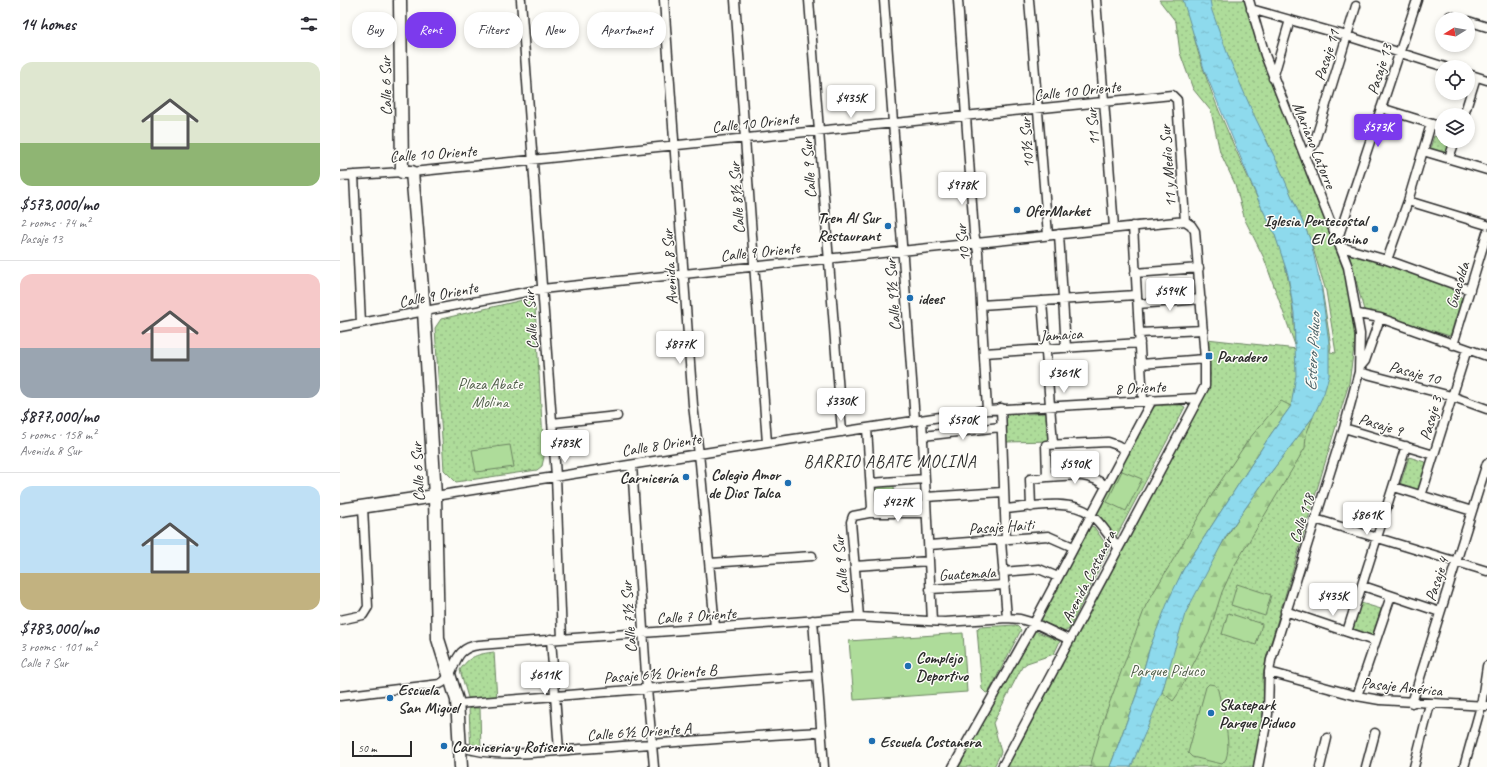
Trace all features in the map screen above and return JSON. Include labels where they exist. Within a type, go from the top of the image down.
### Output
[{"type":"street","name":"Calle 6 Sur","points":[[400,0],[407,172],[424,311],[435,496],[438,639],[458,704],[461,767]]},
{"type":"street","name":"Calle 7 Sur","points":[[521,0],[556,476],[562,639]]},
{"type":"street","name":"Avenida 8 Sur","points":[[664,0],[673,147],[693,404],[710,563],[715,627]]},
{"type":"street","name":"Calle 8½ Sur","points":[[735,0],[767,443]]},
{"type":"street","name":"Calle 9 Sur","points":[[809,0],[842,432]]},
{"type":"street","name":"Calle 9½ Sur","points":[[884,0],[903,250],[918,420],[923,436],[932,621]]},
{"type":"street","name":"10 Sur","points":[[958,0],[974,233],[977,242],[987,410]]},
{"type":"street","name":"10½ Sur","points":[[1029,0],[1048,235]]},
{"type":"street","name":"11 Sur","points":[[1096,0],[1114,228]]},
{"type":"street","name":"Mariano Latorre","points":[[1249,0],[1263,50],[1338,238],[1351,280],[1358,314],[1360,340],[1359,369]]},
{"type":"street","name":"Pasaje 13","points":[[1338,238],[1398,52],[1417,0]]},
{"type":"street","name":"Pasaje 11","points":[[1305,156],[1314,144],[1356,6]]},
{"type":"street","points":[[1251,9],[1347,36],[1435,64]]},
{"type":"street","points":[[1274,78],[1290,20]]},
{"type":"street","points":[[1475,23],[1487,27]]},
{"type":"street","points":[[1475,77],[1487,80]]},
{"type":"street","name":"Calle 10 Oriente","points":[[340,176],[407,172],[532,161],[1172,95]]},
{"type":"street","name":"11 y Medio Sur","points":[[1172,95],[1177,100],[1185,221],[1191,225],[1195,231],[1199,268],[1206,380],[1198,398]]},
{"type":"street","points":[[1381,108],[1435,125]]},
{"type":"street","points":[[1387,260],[1408,201],[1431,124]]},
{"type":"street","points":[[1449,158],[1453,148]]},
{"type":"street","points":[[1423,151],[1487,170]]},
{"type":"street","points":[[354,175],[361,323]]},
{"type":"street","points":[[1408,201],[1487,225]]},
{"type":"street","name":"Calle 9 Oriente","points":[[340,327],[542,289],[1185,221]]},
{"type":"street","points":[[1132,226],[1143,400]]},
{"type":"street","points":[[1059,234],[1066,348]]},
{"type":"street","name":"Guacolda","points":[[1453,345],[1486,237]]},
{"type":"street","points":[[1341,247],[1387,260],[1470,290]]},
{"type":"street","points":[[1135,273],[1199,268]]},
{"type":"street","points":[[981,305],[1136,295]]},
{"type":"street","points":[[1138,304],[1201,299]]},
{"type":"street","points":[[1042,301],[1050,405],[1046,477]]},
{"type":"street","points":[[1358,314],[1380,318],[1487,356]]},
{"type":"street","name":"Calle 118","points":[[1258,767],[1268,714],[1269,672],[1285,612],[1344,428],[1359,369],[1364,362],[1380,318]]},
{"type":"street","points":[[1139,333],[1203,330]]},
{"type":"street","name":"Jamaica","points":[[984,353],[1140,343]]},
{"type":"street","name":"Pasaje 3","points":[[1421,496],[1451,396],[1467,349]]},
{"type":"street","points":[[1141,364],[1205,359]]},
{"type":"street","name":"Pasaje 10","points":[[1359,369],[1451,396],[1487,409]]},
{"type":"street","name":"8 Oriente","points":[[987,410],[1050,405],[1198,398]]},
{"type":"street","name":"Avenida Costanera","points":[[1002,767],[1198,398]]},
{"type":"street","points":[[953,767],[1034,623],[1152,400]]},
{"type":"street","points":[[1001,408],[1000,427],[1005,509],[1004,572],[1007,618]]},
{"type":"street","name":"Calle 8 Oriente","points":[[340,510],[987,410]]},
{"type":"street","points":[[552,423],[617,416]]},
{"type":"street","points":[[923,436],[1000,427]]},
{"type":"street","points":[[867,428],[872,508],[869,513]]},
{"type":"street","name":"Pasaje 9","points":[[1344,428],[1434,455]]},
{"type":"street","points":[[1049,444],[1108,442],[1117,444],[1125,450]]},
{"type":"street","points":[[1347,632],[1363,586],[1406,446]]},
{"type":"street","name":"Pasaje 4","points":[[1412,703],[1487,463]]},
{"type":"street","name":"Calle 7½ Sur","points":[[632,465],[646,689],[654,767]]},
{"type":"street","points":[[1031,506],[1030,479],[1086,475],[1093,477],[1106,486]]},
{"type":"street","points":[[871,483],[925,479]]},
{"type":"street","points":[[1394,487],[1472,511]]},
{"type":"street","points":[[926,497],[1003,492]]},
{"type":"street","points":[[1005,509],[1031,506],[1076,506],[1091,514],[1118,547]]},
{"type":"street","points":[[340,620],[360,616],[367,610],[363,507]]},
{"type":"street","name":"Calle 9 Sur","points":[[859,617],[851,522],[853,516],[869,513]]},
{"type":"street","points":[[869,513],[926,513]]},
{"type":"street","points":[[1315,519],[1487,571]]},
{"type":"street","name":"Pasaje Haiti","points":[[929,545],[1048,536],[1073,547]]},
{"type":"street","points":[[710,563],[812,556]]},
{"type":"street","points":[[855,566],[929,561]]},
{"type":"street","points":[[1004,572],[1039,569],[1058,577]]},
{"type":"street","name":"Guatemala","points":[[930,589],[1005,585]]},
{"type":"street","points":[[1363,586],[1440,612]]},
{"type":"street","points":[[1357,696],[1374,641],[1391,596]]},
{"type":"street","points":[[1285,612],[1374,641]]},
{"type":"street","name":"Calle 7 Oriente","points":[[340,696],[435,686],[448,680],[459,654],[470,647],[715,627],[859,617],[932,621],[1007,618],[1034,623],[1070,640]]},
{"type":"street","points":[[813,620],[824,767]]},
{"type":"street","points":[[551,640],[559,751]]},
{"type":"street","points":[[1464,767],[1484,706],[1487,666]]},
{"type":"street","name":"Pasaje América","points":[[1269,672],[1357,696],[1412,703],[1484,706]]},
{"type":"street","name":"Pasaje 6½ Oriente B","points":[[458,704],[555,694],[646,689],[817,675]]},
{"type":"street","points":[[1414,767],[1430,704]]},
{"type":"street","name":"Calle 6½ Oriente A","points":[[460,746],[486,753],[559,751],[652,745],[739,736],[821,732]]},
{"type":"street","points":[[1366,767],[1375,734]]},
{"type":"street","points":[[1320,767],[1327,738]]},
{"type":"green space","name":"Parque Piduco","points":[[1159,0],[1245,0],[1264,63],[1347,279],[1355,340],[1349,383],[1266,659],[1263,677],[1264,715],[1253,767],[1006,767],[1207,391],[1210,375],[1207,339],[1306,350],[1305,302],[1192,27],[1197,48],[1212,93],[1259,202],[1272,226],[1280,248],[1290,289],[1295,345],[1264,258],[1245,220],[1235,184],[1220,152],[1211,111],[1193,89],[1180,53],[1176,22]],"holes":[[[1266,139],[1310,239],[1326,291],[1336,353],[1330,352],[1331,346],[1321,283],[1302,226]]]},
{"type":"green space","points":[[1434,136],[1435,148],[1448,148],[1445,157],[1429,152]]},
{"type":"green space","points":[[1348,251],[1450,287],[1462,298],[1450,336],[1364,310]]},
{"type":"green space","name":"Plaza Abate Molina","points":[[527,299],[535,307],[544,457],[542,466],[537,470],[456,482],[444,470],[435,328],[441,319]]},
{"type":"green space","points":[[1281,401],[1291,406],[1271,434],[1183,570],[1150,647],[1137,693],[1110,767],[1090,767],[1105,715],[1146,605],[1216,488],[1249,439]]},
{"type":"green space","points":[[1157,405],[1181,405],[1185,407],[1115,539],[1096,514],[1097,508],[1153,408]]},
{"type":"green space","points":[[1048,413],[1051,441],[1006,442],[1005,415]]},
{"type":"green space","points":[[1313,417],[1306,435],[1305,448],[1233,568],[1222,592],[1209,633],[1173,701],[1162,692],[1175,642],[1185,613],[1227,536],[1277,464]]},
{"type":"green space","points":[[510,445],[514,467],[476,472],[472,450]]},
{"type":"green space","points":[[1409,457],[1428,463],[1418,494],[1399,488]]},
{"type":"green space","points":[[1122,471],[1142,479],[1126,511],[1107,502]]},
{"type":"green space","points":[[894,484],[895,512],[876,513],[875,485]]},
{"type":"green space","points":[[1091,526],[1094,527],[1109,549],[1069,629],[1065,632],[1043,622],[1041,618]]},
{"type":"green space","points":[[1237,584],[1271,595],[1265,616],[1231,605]]},
{"type":"green space","points":[[1361,603],[1381,609],[1371,640],[1351,633]]},
{"type":"green space","points":[[1228,613],[1262,624],[1256,645],[1222,634]]},
{"type":"green space","points":[[1016,625],[1021,630],[989,692],[986,693],[982,689],[977,629],[979,627]]},
{"type":"green space","points":[[1030,629],[1060,641],[1054,654],[1027,663],[1022,667],[993,723],[1001,752],[994,767],[959,767]]},
{"type":"green space","name":"Complejo Deportivo","points":[[963,633],[967,692],[854,700],[849,641]]},
{"type":"green space","points":[[494,652],[497,700],[469,701],[460,670],[463,665],[474,656]]},
{"type":"green space","name":"Skatepark Parque Piduco","points":[[1209,684],[1215,685],[1218,690],[1228,740],[1226,759],[1222,764],[1192,757],[1188,753],[1206,687]]},
{"type":"green space","points":[[469,708],[480,708],[481,754],[471,755]]},
{"type":"water","name":"Estero Piduco","points":[[1183,0],[1210,0],[1212,11],[1229,58],[1253,113],[1277,162],[1310,239],[1321,286],[1329,343],[1329,376],[1324,393],[1313,417],[1265,480],[1226,536],[1185,614],[1162,692],[1131,767],[1110,767],[1137,693],[1150,647],[1169,599],[1183,570],[1271,434],[1291,406],[1296,375],[1294,313],[1288,275],[1275,235],[1260,204],[1205,72]]},
{"type":"place","name":"OferMarket","points":[[1017,210]]},
{"type":"place","name":"Tren Al Sur Restaurant","points":[[888,226]]},
{"type":"place","name":"Iglesia Pentecostal El Camino","points":[[1375,229]]},
{"type":"place","name":"idees","points":[[910,298]]},
{"type":"place","name":"Paradero","points":[[1209,356]]},
{"type":"place","name":"Carnicería","points":[[686,477]]},
{"type":"place","name":"Colegio Amor de Dios Talca","points":[[788,483]]},
{"type":"place","name":"Complejo Deportivo","points":[[908,666]]},
{"type":"place","name":"Escuela San Miguel","points":[[390,698]]},
{"type":"place","name":"Skatepark Parque Piduco","points":[[1211,713]]},
{"type":"place","name":"Escuela Costanera","points":[[872,741]]},
{"type":"place","name":"Carniceria y Rotiseria","points":[[444,746]]},
{"type":"district","name":"BARRIO ABATE MOLINA","points":[[890,461]]}]
